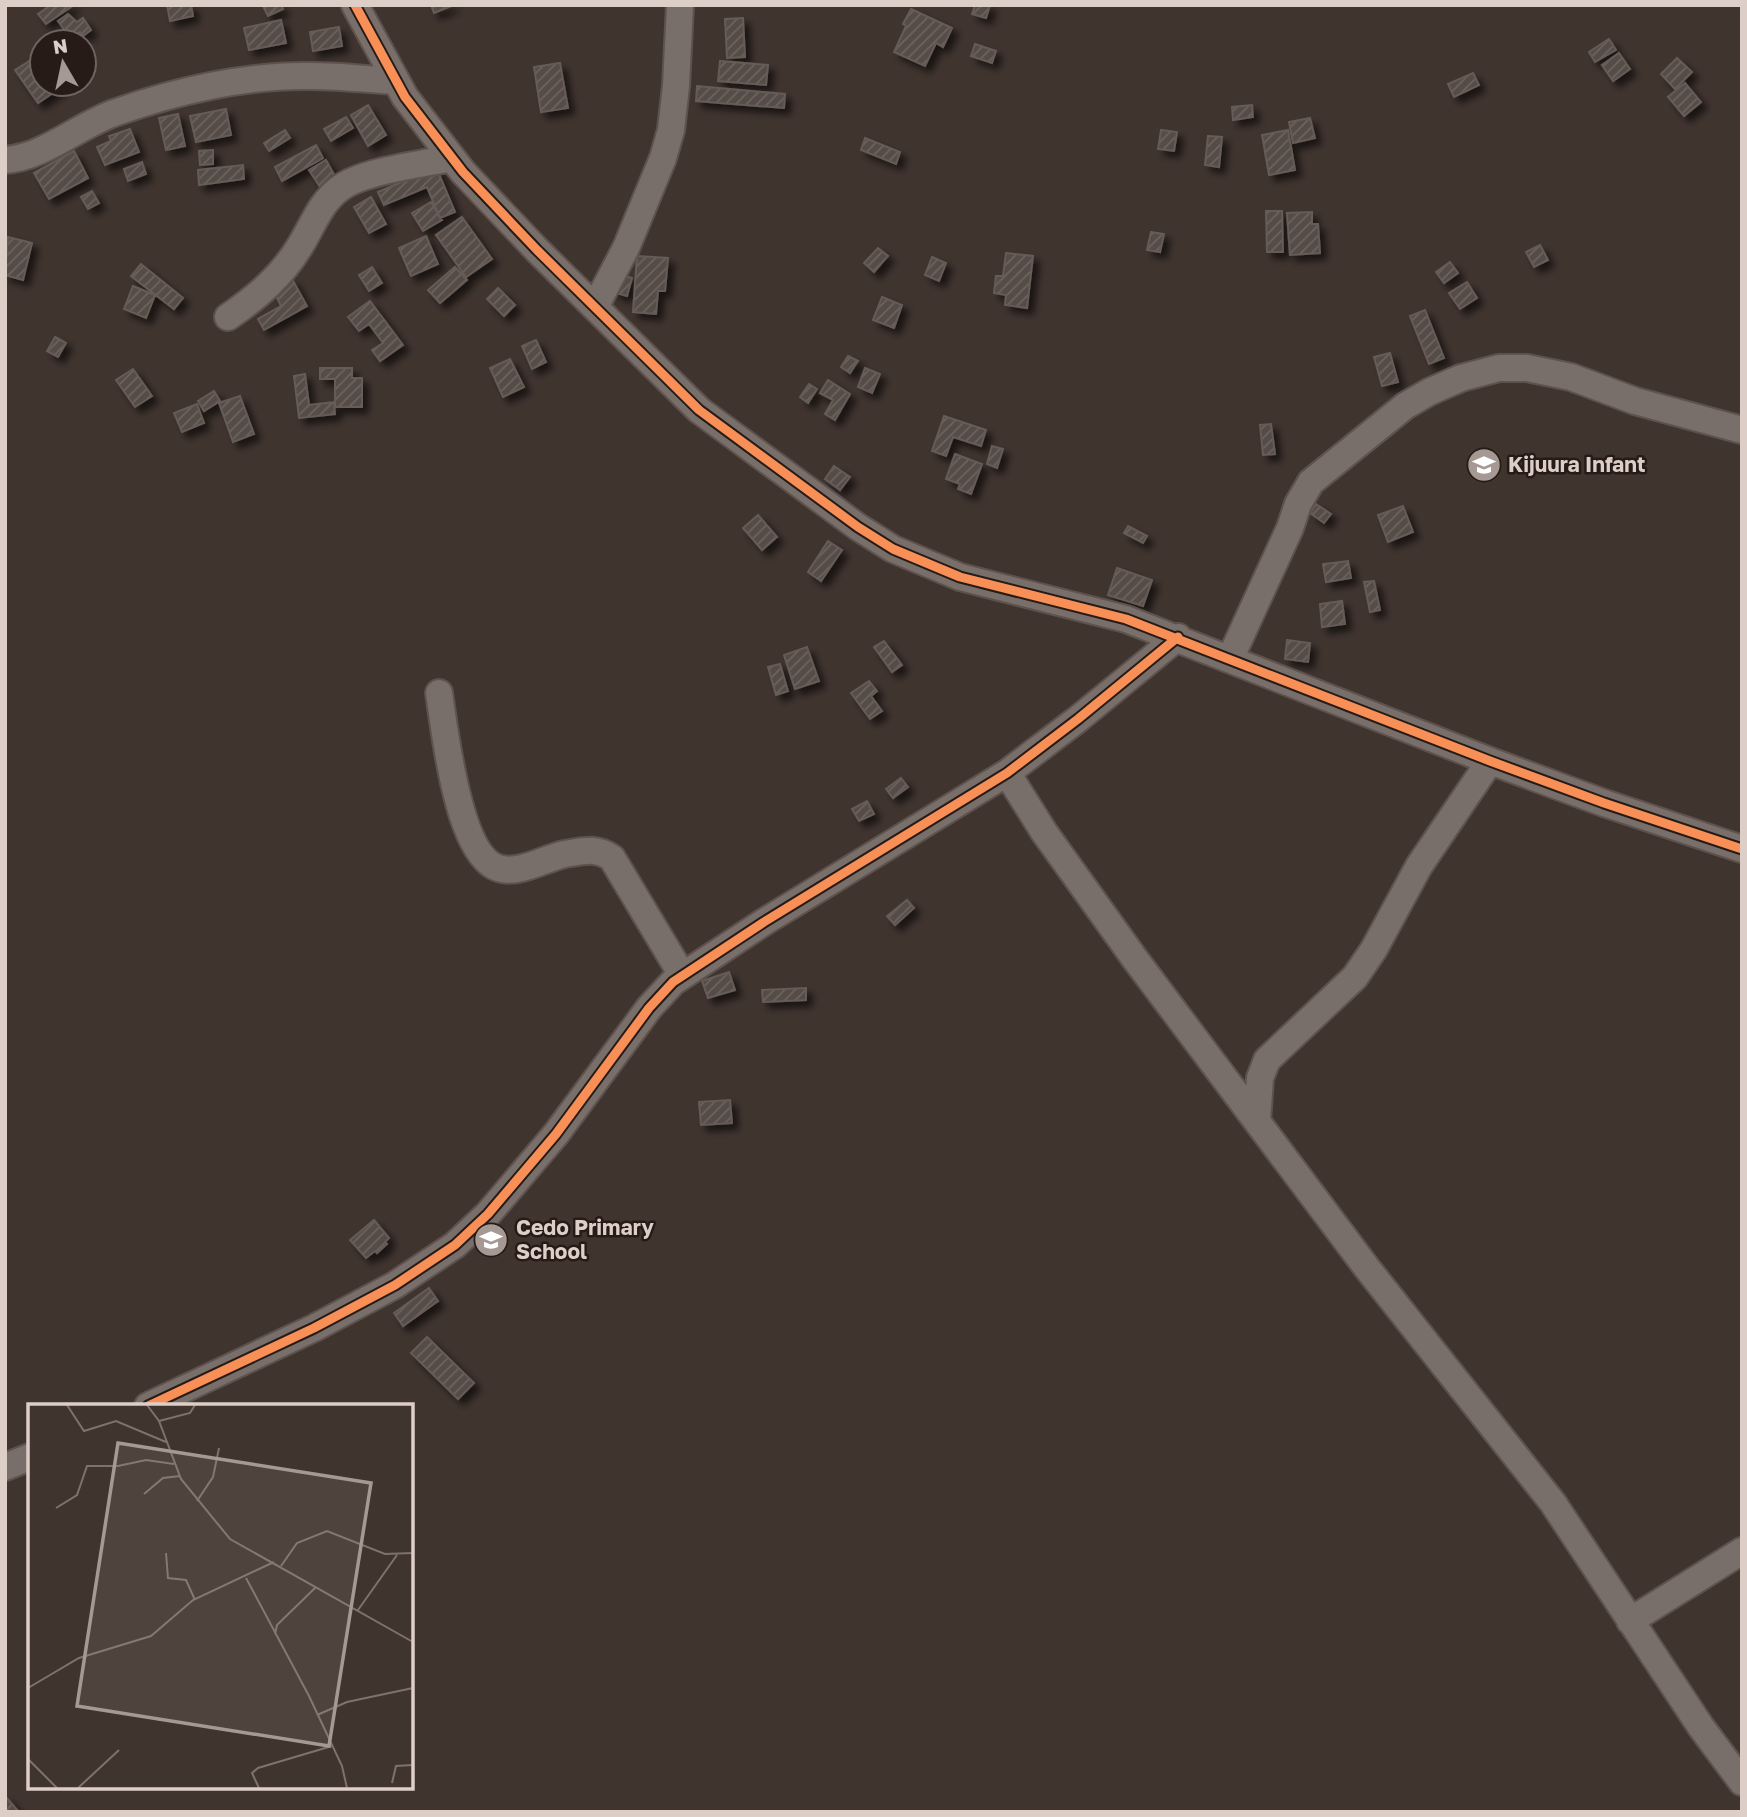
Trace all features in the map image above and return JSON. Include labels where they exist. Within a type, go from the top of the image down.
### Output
[{"type":"street","points":[[355,5],[394,81],[452,158],[528,240],[699,410],[848,520],[893,549],[961,577],[1102,612],[1178,637],[1490,761],[1742,849]]},
{"type":"street","points":[[595,307],[626,248],[663,158],[671,130],[680,5]]},
{"type":"street","points":[[5,160],[35,154],[78,129],[113,113],[168,94],[307,75],[394,81]]},
{"type":"street","points":[[228,317],[272,283],[300,247],[328,200],[340,188],[366,176],[452,158]]},
{"type":"street","points":[[1230,659],[1298,504],[1311,482],[1405,406],[1429,392],[1461,378],[1499,368],[1527,368],[1572,377],[1635,401],[1742,430]]},
{"type":"street","points":[[152,1404],[337,1316],[395,1285],[455,1245],[488,1214],[522,1175],[588,1094],[664,990],[682,975],[1007,773],[1178,637]]},
{"type":"street","points":[[439,693],[455,786],[463,816],[480,854],[492,866],[512,870],[579,852],[596,850],[604,853],[612,858],[682,975]]},
{"type":"street","points":[[1257,1121],[1260,1078],[1267,1060],[1355,977],[1374,949],[1419,866],[1490,761]]},
{"type":"street","points":[[1007,773],[1044,832],[1127,948],[1367,1268],[1553,1503],[1701,1727],[1742,1782]]},
{"type":"street","points":[[5,1467],[28,1458]]},
{"type":"street","points":[[1630,1620],[1742,1551]]},
{"type":"building","points":[[51,5],[74,5],[46,24],[38,14]]},
{"type":"building","points":[[167,5],[191,5],[193,16],[170,21]]},
{"type":"building","points":[[281,5],[283,9],[268,16],[263,6]]},
{"type":"building","points":[[431,5],[454,5],[434,13]]},
{"type":"building","points":[[975,5],[990,5],[986,18],[972,14]]},
{"type":"building","points":[[911,9],[952,28],[943,47],[936,43],[925,66],[894,52]]},
{"type":"building","points":[[68,14],[77,22],[83,18],[90,28],[63,28],[58,21]]},
{"type":"building","points":[[743,18],[745,57],[727,58],[725,19]]},
{"type":"building","points":[[281,20],[286,43],[249,50],[244,28]]},
{"type":"building","points":[[339,27],[342,46],[313,51],[310,32]]},
{"type":"building","points":[[1609,39],[1616,50],[1595,62],[1589,52]]},
{"type":"building","points":[[975,44],[996,51],[992,63],[971,56]]},
{"type":"building","points":[[1619,53],[1630,69],[1613,81],[1602,65]]},
{"type":"building","points":[[1677,58],[1692,72],[1675,89],[1661,74]]},
{"type":"building","points":[[720,61],[768,65],[766,85],[718,81]]},
{"type":"building","points":[[28,62],[28,89],[15,70]]},
{"type":"building","points":[[560,63],[568,108],[541,112],[534,67]]},
{"type":"building","points":[[1473,73],[1479,85],[1454,97],[1448,84]]},
{"type":"building","points":[[1685,83],[1701,102],[1684,116],[1668,97]]},
{"type":"building","points":[[697,86],[785,94],[784,108],[696,101]]},
{"type":"building","points":[[368,105],[386,135],[368,146],[351,115]]},
{"type":"building","points":[[1252,105],[1253,117],[1233,120],[1232,107]]},
{"type":"building","points":[[226,109],[231,135],[196,142],[190,116]]},
{"type":"building","points":[[178,114],[185,146],[166,150],[159,118]]},
{"type":"building","points":[[346,117],[353,128],[331,141],[324,129]]},
{"type":"building","points":[[1310,118],[1315,138],[1293,143],[1289,122]]},
{"type":"building","points":[[130,129],[139,152],[105,165],[97,147],[111,141],[109,136]]},
{"type":"building","points":[[285,130],[290,138],[269,151],[264,143]]},
{"type":"building","points":[[1161,130],[1177,132],[1174,151],[1158,149]]},
{"type":"building","points":[[1288,130],[1295,170],[1269,175],[1262,135]]},
{"type":"building","points":[[1208,136],[1222,137],[1219,167],[1205,165]]},
{"type":"building","points":[[865,138],[900,152],[896,164],[861,150]]},
{"type":"building","points":[[316,145],[323,158],[282,181],[275,167]]},
{"type":"building","points":[[213,150],[213,164],[200,165],[199,151]]},
{"type":"building","points":[[74,151],[88,178],[49,199],[34,173]]},
{"type":"building","points":[[326,160],[336,178],[320,187],[309,170]]},
{"type":"building","points":[[142,162],[146,174],[128,181],[124,169]]},
{"type":"building","points":[[243,165],[244,179],[199,185],[198,170]]},
{"type":"building","points":[[436,167],[455,212],[440,218],[427,187],[384,205],[378,192]]},
{"type":"building","points":[[92,191],[99,203],[88,209],[81,197]]},
{"type":"building","points":[[371,197],[386,224],[369,233],[354,207]]},
{"type":"building","points":[[431,202],[442,220],[423,231],[412,213]]},
{"type":"building","points":[[1266,211],[1282,211],[1283,252],[1267,252]]},
{"type":"building","points":[[1312,212],[1312,224],[1318,224],[1320,253],[1290,255],[1287,213]]},
{"type":"building","points":[[462,217],[492,259],[466,277],[436,235]]},
{"type":"building","points":[[1151,232],[1164,234],[1160,252],[1147,250]]},
{"type":"building","points":[[426,236],[438,264],[411,276],[399,248]]},
{"type":"building","points":[[8,237],[32,243],[23,280],[5,275]]},
{"type":"building","points":[[1540,245],[1548,260],[1534,267],[1526,252]]},
{"type":"building","points":[[878,248],[888,256],[874,272],[864,263]]},
{"type":"building","points":[[1006,253],[1033,256],[1027,308],[1005,305],[1006,295],[994,293],[996,276],[1003,276]]},
{"type":"building","points":[[637,256],[668,258],[665,291],[658,291],[656,314],[633,312]]},
{"type":"building","points":[[932,257],[946,263],[939,281],[925,275]]},
{"type":"building","points":[[1450,262],[1458,273],[1444,283],[1436,272]]},
{"type":"building","points":[[141,264],[183,298],[174,309],[131,276]]},
{"type":"building","points":[[372,267],[382,283],[369,291],[359,275]]},
{"type":"building","points":[[455,267],[467,280],[440,303],[428,290]]},
{"type":"building","points":[[617,274],[632,278],[627,296],[613,292]]},
{"type":"building","points":[[292,279],[307,306],[264,330],[258,319],[281,306],[273,290]]},
{"type":"building","points":[[1467,282],[1477,298],[1460,309],[1449,293]]},
{"type":"building","points":[[133,286],[155,295],[146,318],[124,309]]},
{"type":"building","points":[[498,288],[515,305],[504,316],[487,299]]},
{"type":"building","points":[[882,297],[902,305],[894,328],[873,320]]},
{"type":"building","points":[[370,301],[403,345],[380,361],[372,350],[383,343],[369,324],[359,331],[348,317]]},
{"type":"building","points":[[1425,310],[1444,358],[1429,364],[1410,316]]},
{"type":"building","points":[[55,337],[66,343],[58,357],[47,351]]},
{"type":"building","points":[[536,340],[546,362],[532,369],[522,346]]},
{"type":"building","points":[[1390,353],[1398,382],[1382,386],[1374,357]]},
{"type":"building","points":[[848,356],[858,361],[850,373],[841,367]]},
{"type":"building","points":[[510,359],[524,387],[503,397],[490,368]]},
{"type":"building","points":[[320,368],[352,368],[352,378],[362,378],[362,407],[335,407],[335,379],[320,379]]},
{"type":"building","points":[[865,368],[880,374],[872,393],[858,387]]},
{"type":"building","points":[[133,369],[152,396],[135,407],[116,380]]},
{"type":"building","points":[[305,374],[309,405],[334,402],[335,414],[299,418],[294,376]]},
{"type":"building","points":[[828,380],[850,394],[835,420],[825,414],[833,400],[820,393]]},
{"type":"building","points":[[809,384],[817,389],[808,403],[800,397]]},
{"type":"building","points":[[214,391],[220,401],[204,411],[198,401]]},
{"type":"building","points":[[240,396],[254,434],[233,442],[219,403]]},
{"type":"building","points":[[197,404],[204,423],[182,432],[174,413]]},
{"type":"building","points":[[944,416],[986,430],[981,446],[953,437],[946,456],[932,451]]},
{"type":"building","points":[[1271,424],[1275,454],[1263,455],[1260,425]]},
{"type":"building","points":[[992,446],[1003,449],[997,468],[987,464]]},
{"type":"building","points":[[955,454],[982,464],[971,494],[958,489],[960,484],[946,479]]},
{"type":"building","points":[[834,466],[850,477],[840,490],[825,479]]},
{"type":"building","points":[[1316,504],[1331,514],[1324,523],[1310,513]]},
{"type":"building","points":[[1403,506],[1413,532],[1388,542],[1378,515]]},
{"type":"building","points":[[758,515],[777,537],[762,550],[743,528]]},
{"type":"building","points":[[1128,526],[1147,536],[1143,543],[1124,533]]},
{"type":"building","points":[[828,541],[842,550],[821,581],[808,572]]},
{"type":"building","points":[[1348,561],[1351,578],[1326,582],[1323,564]]},
{"type":"building","points":[[1117,568],[1152,580],[1143,606],[1108,595]]},
{"type":"building","points":[[1374,581],[1380,610],[1370,612],[1364,582]]},
{"type":"building","points":[[1342,601],[1345,624],[1322,627],[1320,604]]},
{"type":"building","points":[[1287,640],[1310,643],[1308,662],[1285,659]]},
{"type":"building","points":[[884,641],[902,665],[892,672],[874,647]]},
{"type":"building","points":[[807,647],[819,681],[795,689],[784,655]]},
{"type":"building","points":[[780,664],[788,691],[776,695],[768,667]]},
{"type":"building","points":[[869,681],[877,691],[871,696],[882,711],[870,719],[851,693]]},
{"type":"building","points":[[901,778],[908,787],[893,798],[886,789]]},
{"type":"building","points":[[867,801],[874,814],[859,821],[852,809]]},
{"type":"building","points":[[907,900],[914,908],[895,925],[887,916]]},
{"type":"building","points":[[729,972],[735,990],[708,998],[702,981]]},
{"type":"building","points":[[806,988],[806,1000],[763,1002],[762,990]]},
{"type":"building","points":[[730,1100],[732,1123],[701,1125],[699,1102]]},
{"type":"building","points":[[374,1220],[389,1238],[385,1242],[387,1244],[377,1253],[375,1251],[366,1258],[350,1240]]},
{"type":"building","points":[[429,1288],[438,1301],[403,1326],[394,1313]]},
{"type":"building","points":[[427,1337],[474,1383],[458,1399],[411,1353]]},
{"type":"building","points":[[5,1796],[19,1812],[5,1812]]},
{"type":"cycle path","points":[[355,5],[405,97],[463,172],[537,250],[699,410],[858,527],[893,549],[960,577],[1126,619],[1490,761],[1742,849]]},
{"type":"cycle path","points":[[152,1404],[314,1328],[395,1285],[455,1245],[488,1214],[556,1134],[649,1008],[673,982],[764,922],[1007,773],[1178,637]]},
{"type":"place","name":"Kijuura Infant","points":[[1484,465]]},
{"type":"place","name":"Cedo Primary School","points":[[491,1240]]}]
